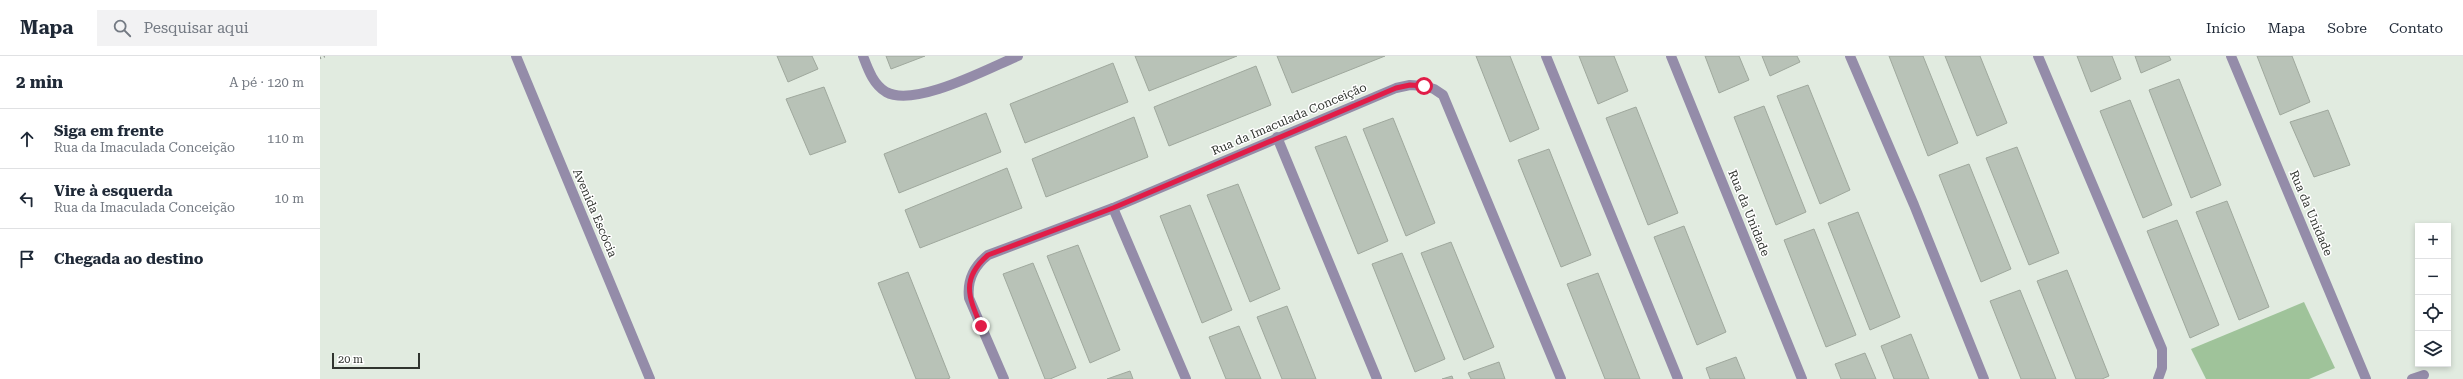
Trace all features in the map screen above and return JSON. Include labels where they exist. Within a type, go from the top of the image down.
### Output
[{"type":"street","name":"Avenida Escócia","points":[[516,56],[650,379]]},
{"type":"street","points":[[863,56],[873,79],[879,86],[894,94],[909,95],[943,86],[1018,56]]},
{"type":"street","points":[[1546,56],[1678,379]]},
{"type":"street","name":"Rua da Unidade","points":[[1671,56],[1802,379]]},
{"type":"street","points":[[1850,56],[1917,212],[1984,379]]},
{"type":"street","points":[[2038,56],[2162,349],[2162,368],[2158,379]]},
{"type":"street","name":"Rua da Unidade","points":[[2231,56],[2366,379]]},
{"type":"street","name":"Rua da Imaculada Conceição","points":[[1004,379],[969,298],[968,287],[974,271],[983,259],[1000,250],[1113,208],[1277,137],[1410,85],[1434,89],[1443,95],[1561,379]]},
{"type":"street","points":[[1277,137],[1377,379]]},
{"type":"street","points":[[1113,208],[1186,379]]},
{"type":"street","points":[[2412,379],[2424,375]]},
{"type":"path","points":[[320,58],[325,56]]},
{"type":"green space","points":[[2304,302],[2335,368],[2309,379],[2206,379],[2191,349]]},
{"type":"building","points":[[777,56],[812,56],[818,69],[788,82]]},
{"type":"building","points":[[886,56],[925,56],[891,69]]},
{"type":"building","points":[[1135,56],[1237,56],[1149,91]]},
{"type":"building","points":[[1277,56],[1385,56],[1292,93]]},
{"type":"building","points":[[1476,56],[1510,56],[1539,129],[1510,142]]},
{"type":"building","points":[[1579,56],[1614,56],[1628,91],[1598,104]]},
{"type":"building","points":[[1705,56],[1739,56],[1749,80],[1719,93]]},
{"type":"building","points":[[1762,56],[1797,56],[1800,62],[1770,76]]},
{"type":"building","points":[[1889,56],[1923,56],[1958,143],[1928,156]]},
{"type":"building","points":[[1945,56],[1980,56],[2007,123],[1977,136]]},
{"type":"building","points":[[2077,56],[2112,56],[2121,79],[2091,92]]},
{"type":"building","points":[[2135,56],[2169,56],[2171,60],[2141,73]]},
{"type":"building","points":[[2257,56],[2292,56],[2310,102],[2280,115]]},
{"type":"building","points":[[1113,63],[1128,102],[1025,143],[1010,104]]},
{"type":"building","points":[[1256,66],[1271,105],[1169,146],[1154,107]]},
{"type":"building","points":[[2179,79],[2221,185],[2191,198],[2149,90]]},
{"type":"building","points":[[1808,85],[1850,190],[1820,204],[1777,96]]},
{"type":"building","points":[[824,87],[846,142],[810,155],[786,99]]},
{"type":"building","points":[[2130,100],[2172,205],[2143,218],[2100,111]]},
{"type":"building","points":[[1764,106],[1806,212],[1776,225],[1734,117]]},
{"type":"building","points":[[1636,107],[1678,213],[1648,225],[1606,118]]},
{"type":"building","points":[[2328,110],[2350,165],[2314,177],[2290,122]]},
{"type":"building","points":[[986,113],[1001,152],[899,193],[884,154]]},
{"type":"building","points":[[1134,117],[1148,157],[1046,197],[1032,159]]},
{"type":"building","points":[[1393,118],[1435,223],[1406,236],[1363,129]]},
{"type":"building","points":[[1346,136],[1388,241],[1358,254],[1315,147]]},
{"type":"building","points":[[2017,147],[2059,253],[2029,265],[1986,158]]},
{"type":"building","points":[[1549,149],[1591,255],[1561,267],[1518,160]]},
{"type":"building","points":[[1969,164],[2011,269],[1981,282],[1939,175]]},
{"type":"building","points":[[1007,168],[1022,208],[920,248],[905,210]]},
{"type":"building","points":[[1238,184],[1280,289],[1250,302],[1207,195]]},
{"type":"building","points":[[2227,201],[2269,307],[2239,320],[2196,212]]},
{"type":"building","points":[[1190,205],[1232,310],[1202,323],[1160,216]]},
{"type":"building","points":[[1858,212],[1900,317],[1870,330],[1828,223]]},
{"type":"building","points":[[2177,220],[2219,325],[2190,338],[2147,231]]},
{"type":"building","points":[[1684,226],[1726,332],[1697,345],[1654,237]]},
{"type":"building","points":[[1814,229],[1856,335],[1826,347],[1784,240]]},
{"type":"building","points":[[1451,242],[1494,347],[1464,360],[1421,253]]},
{"type":"building","points":[[1078,245],[1120,350],[1090,363],[1047,256]]},
{"type":"building","points":[[1402,253],[1445,359],[1415,372],[1372,264]]},
{"type":"building","points":[[1033,263],[1076,368],[1050,379],[1045,379],[1003,274]]},
{"type":"building","points":[[2067,270],[2109,376],[2102,379],[2076,379],[2037,281]]},
{"type":"building","points":[[908,272],[950,378],[916,379],[878,283]]},
{"type":"building","points":[[1598,273],[1640,379],[1605,379],[1567,284]]},
{"type":"building","points":[[2020,290],[2056,379],[2021,379],[1990,301]]},
{"type":"building","points":[[1287,306],[1316,379],[1282,379],[1257,317]]},
{"type":"building","points":[[1239,326],[1261,379],[1226,379],[1209,337]]},
{"type":"building","points":[[1911,334],[1929,379],[1894,379],[1881,346]]},
{"type":"building","points":[[1865,353],[1876,379],[1841,379],[1835,364]]},
{"type":"building","points":[[1736,357],[1745,379],[1710,379],[1706,368]]},
{"type":"building","points":[[1499,362],[1505,379],[1471,379],[1468,373]]},
{"type":"building","points":[[1130,371],[1133,379],[1107,379]]},
{"type":"building","points":[[1452,376],[1453,379],[1442,379]]},
{"type":"route","points":[[981,326],[969,298],[968,287],[974,271],[988,255],[1113,208],[1277,137],[1396,88],[1410,85],[1424,86]]}]
